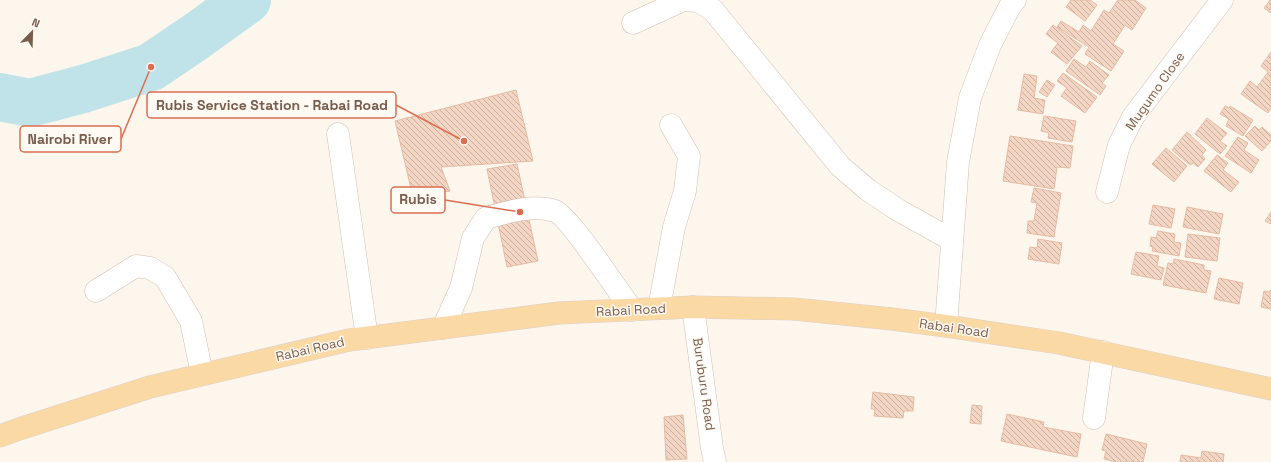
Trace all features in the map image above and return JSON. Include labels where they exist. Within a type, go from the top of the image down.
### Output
[{"type":"main road","name":"Rabai Road","points":[[0,436],[150,387],[349,340],[559,313],[659,308],[693,307],[794,309],[946,326],[1059,343],[1271,388]]},
{"type":"street","points":[[633,23],[683,0],[698,1],[713,10],[840,166],[868,190],[898,210],[952,240]]},
{"type":"street","points":[[946,326],[958,162],[970,98],[990,45],[1010,6],[1015,0]]},
{"type":"street","name":"Mugumo Close","points":[[1107,192],[1119,145],[1132,117],[1222,0]]},
{"type":"street","points":[[659,308],[674,227],[685,191],[689,156],[671,125]]},
{"type":"street","points":[[338,134],[367,338]]},
{"type":"street","points":[[443,328],[461,288],[474,238],[486,218],[507,212],[534,209],[556,211],[574,228],[632,310]]},
{"type":"street","points":[[96,291],[136,266],[150,268],[165,277],[190,321],[202,374]]},
{"type":"street","name":"Buruburu Road","points":[[693,307],[715,462]]},
{"type":"street","points":[[1094,418],[1103,352]]},
{"type":"building","points":[[1071,0],[1090,0],[1097,5],[1085,21],[1066,7]]},
{"type":"building","points":[[1118,0],[1135,0],[1146,8],[1132,30],[1125,25],[1113,44],[1124,51],[1111,71],[1085,54],[1089,47],[1057,27],[1061,21],[1079,32],[1083,25],[1091,31],[1104,10],[1109,13]]},
{"type":"building","points":[[1271,0],[1271,13],[1264,8]]},
{"type":"building","points":[[1053,25],[1082,46],[1067,64],[1051,52],[1058,43],[1046,34]]},
{"type":"building","points":[[1271,52],[1271,108],[1268,113],[1241,94],[1250,81],[1257,87],[1268,72],[1261,66]]},
{"type":"building","points":[[1074,59],[1086,67],[1090,61],[1109,75],[1102,83],[1106,86],[1100,95],[1066,71]]},
{"type":"building","points":[[1063,73],[1097,97],[1085,113],[1061,96],[1067,88],[1057,81]]},
{"type":"building","points":[[1024,74],[1037,76],[1034,98],[1045,100],[1043,114],[1018,110]]},
{"type":"building","points":[[1047,80],[1055,85],[1047,97],[1039,92]]},
{"type":"building","points":[[516,90],[533,161],[441,167],[450,191],[413,197],[395,121]]},
{"type":"building","points":[[1225,106],[1229,108],[1230,106],[1253,120],[1243,136],[1226,126],[1229,119],[1220,114]]},
{"type":"building","points":[[1044,116],[1076,121],[1072,142],[1048,138],[1049,133],[1041,131]]},
{"type":"building","points":[[1207,118],[1227,133],[1220,141],[1227,146],[1220,154],[1195,134]]},
{"type":"building","points":[[1255,126],[1259,130],[1262,127],[1271,135],[1271,141],[1262,151],[1245,136]]},
{"type":"building","points":[[1187,132],[1206,150],[1202,155],[1205,159],[1198,167],[1193,163],[1190,165],[1172,150]]},
{"type":"building","points":[[1010,136],[1073,146],[1070,168],[1057,167],[1054,189],[1003,181]]},
{"type":"building","points":[[1238,137],[1248,143],[1244,150],[1259,160],[1251,173],[1225,156]]},
{"type":"building","points":[[1166,148],[1187,166],[1174,182],[1152,164]]},
{"type":"building","points":[[1217,155],[1228,163],[1223,170],[1239,182],[1231,192],[1204,171]]},
{"type":"building","points":[[517,164],[538,261],[507,267],[487,169]]},
{"type":"building","points":[[1034,188],[1061,193],[1054,237],[1027,233],[1028,221],[1034,221],[1037,203],[1031,202]]},
{"type":"building","points":[[1153,205],[1175,209],[1171,228],[1149,224]]},
{"type":"building","points":[[1187,207],[1223,214],[1219,234],[1183,227]]},
{"type":"building","points":[[1271,212],[1271,224],[1265,221]]},
{"type":"building","points":[[1158,231],[1175,234],[1174,242],[1181,243],[1179,256],[1152,251],[1153,247],[1150,246],[1151,237],[1156,238]]},
{"type":"building","points":[[1188,234],[1220,238],[1217,261],[1185,257]]},
{"type":"building","points":[[1038,239],[1062,243],[1059,264],[1028,259],[1030,247],[1037,248]]},
{"type":"building","points":[[1136,252],[1159,256],[1157,266],[1164,268],[1161,280],[1131,274]]},
{"type":"building","points":[[1174,259],[1204,265],[1204,270],[1211,271],[1206,293],[1163,285],[1168,263],[1173,264]]},
{"type":"building","points":[[1219,278],[1243,283],[1239,304],[1214,299]]},
{"type":"building","points":[[1264,291],[1271,292],[1271,309],[1261,307]]},
{"type":"building","points":[[873,392],[914,397],[913,411],[904,411],[903,418],[874,416],[875,409],[871,409]]},
{"type":"building","points":[[972,405],[982,406],[981,424],[970,423]]},
{"type":"building","points":[[1007,414],[1044,422],[1043,427],[1081,434],[1077,457],[1001,441]]},
{"type":"building","points":[[683,415],[687,459],[666,460],[664,417]]},
{"type":"building","points":[[1106,434],[1147,444],[1143,462],[1116,462],[1104,459],[1106,451],[1102,450]]},
{"type":"building","points":[[1202,451],[1224,454],[1223,462],[1180,462],[1181,455],[1201,458]]},
{"type":"waterway","points":[[0,97],[30,103],[83,89],[151,67],[247,0]]},
{"type":"place","name":"Nairobi River","points":[[151,67]]},
{"type":"place","name":"Rubis Service Station - Rabai Road","points":[[464,141]]},
{"type":"place","name":"Rubis","points":[[520,212]]}]
